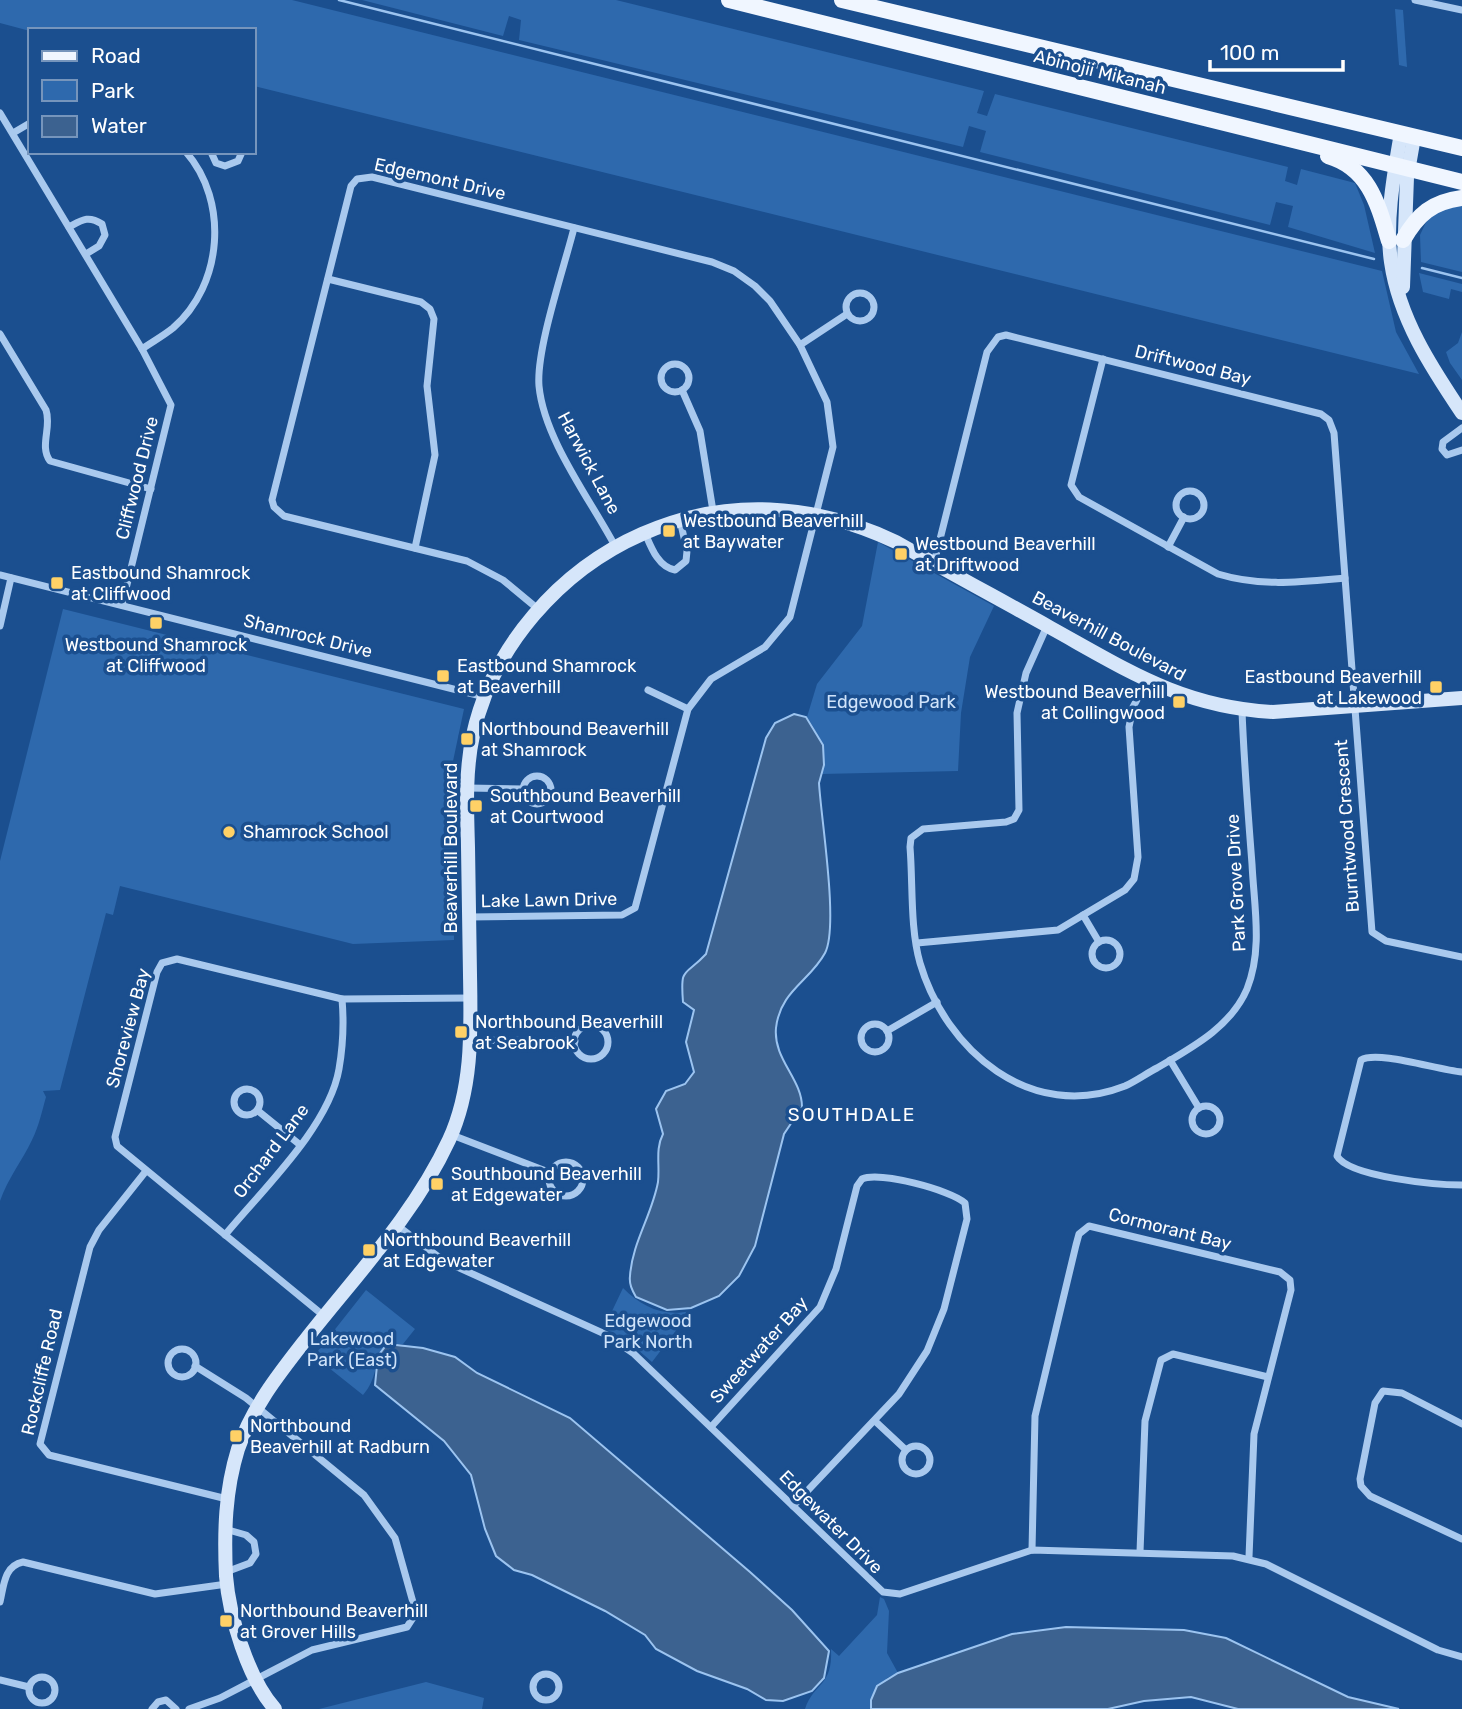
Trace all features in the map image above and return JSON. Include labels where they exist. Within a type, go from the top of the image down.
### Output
[{"type":"main road","name":"Abinojii Mikanah","points":[[729,0],[761,4],[1462,182]]},
{"type":"main road","name":"Abinojii Mikanah","points":[[844,0],[1462,148]]},
{"type":"main road","points":[[1291,139],[1338,159],[1361,173],[1396,240],[1432,205],[1462,198]]},
{"type":"street","points":[[1415,0],[1462,10]]},
{"type":"street","name":"Cliffwood Drive","points":[[0,113],[142,349],[171,405],[122,605]]},
{"type":"street","points":[[13,133],[28,124]]},
{"type":"street","points":[[1408,135],[1391,265],[1425,356],[1462,413]]},
{"type":"street","points":[[142,349],[174,327],[193,304],[214,255],[215,224],[210,196],[199,167],[188,154]]},
{"type":"street","points":[[199,167],[212,155],[220,165],[230,166],[238,161],[241,154]]},
{"type":"street","name":"Edgemont Drive","points":[[538,609],[486,570],[415,548],[284,516],[274,507],[272,500],[351,186],[363,177],[712,262],[734,271],[770,301],[800,345],[827,402],[833,447],[818,514]]},
{"type":"street","points":[[69,227],[84,219],[93,218],[102,224],[105,235],[99,246],[86,254]]},
{"type":"street","name":"Harwick Lane","points":[[574,228],[541,360],[539,384],[550,430],[615,546]]},
{"type":"street","points":[[328,279],[421,302],[430,310],[433,319],[427,386],[435,456],[415,548]]},
{"type":"street","points":[[800,345],[848,314]]},
{"type":"street","points":[[0,334],[46,410],[48,422],[44,449],[50,461],[151,489]]},
{"type":"street","name":"Driftwood Bay","points":[[934,564],[992,342],[1006,335],[1321,414],[1329,421],[1334,433],[1354,707]]},
{"type":"street","points":[[1103,359],[1072,489],[1079,498],[1218,573],[1241,581],[1288,583],[1345,578]]},
{"type":"street","points":[[675,363],[687,370],[688,383],[682,390],[673,392],[662,383],[661,374],[666,366],[675,363]]},
{"type":"street","points":[[682,390],[700,430],[713,511]]},
{"type":"street","points":[[1462,428],[1443,442],[1442,449],[1447,455],[1462,450]]},
{"type":"street","name":"Beaverhill Boulevard","points":[[272,1707],[256,1678],[233,1619],[227,1578],[224,1529],[227,1499],[238,1451],[273,1382],[398,1226],[428,1183],[452,1135],[466,1091],[470,1040],[467,788],[473,734],[485,697],[500,664],[538,609],[581,569],[615,546],[680,519],[713,511],[773,508],[818,514],[869,529],[1147,681],[1198,701],[1242,710],[1273,712],[1462,698]]},
{"type":"street","name":"Lake Lawn Drive","points":[[469,917],[622,915],[635,908],[688,709],[711,679],[765,647],[790,617],[818,514]]},
{"type":"street","points":[[1168,547],[1184,517]]},
{"type":"street","points":[[645,533],[660,562],[675,570],[686,561],[687,551],[680,519]]},
{"type":"street","name":"Shamrock Drive","points":[[0,575],[485,697]]},
{"type":"street","points":[[0,626],[11,578]]},
{"type":"street","name":"Park Grove Drive","points":[[1047,626],[1026,673],[1017,713],[1019,810],[1014,819],[1006,822],[923,829],[911,838],[920,962],[937,1002],[963,1044],[979,1060],[1016,1083],[1039,1090],[1076,1095],[1125,1086],[1208,1036],[1233,1012],[1246,991],[1257,946],[1242,710]]},
{"type":"street","points":[[917,943],[1048,932],[1125,890],[1138,868],[1129,727],[1133,707],[1147,681]]},
{"type":"street","points":[[648,690],[688,709]]},
{"type":"street","name":"Burntwood Crescent","points":[[1354,707],[1371,932],[1386,941],[1462,957]]},
{"type":"street","points":[[540,776],[548,781],[552,790],[546,802],[537,805],[528,802],[523,789],[527,781],[540,776]]},
{"type":"street","points":[[467,788],[523,789]]},
{"type":"street","points":[[1083,915],[1099,942]]},
{"type":"street","name":"Shoreview Bay","points":[[324,1316],[117,1146],[115,1137],[162,963],[177,959],[342,999],[471,998]]},
{"type":"street","name":"Orchard Lane","points":[[225,1235],[314,1125],[339,1071],[342,999]]},
{"type":"street","points":[[887,1031],[937,1002]]},
{"type":"street","points":[[589,1025],[601,1028],[608,1043],[604,1052],[591,1059],[581,1055],[575,1041],[579,1031],[589,1025]]},
{"type":"street","points":[[470,1040],[575,1041]]},
{"type":"street","points":[[1462,1072],[1424,1068],[1377,1056],[1368,1056],[1361,1060],[1337,1156],[1349,1167],[1412,1181],[1462,1185]]},
{"type":"street","points":[[1170,1060],[1199,1108]]},
{"type":"street","points":[[257,1110],[299,1144]]},
{"type":"street","points":[[452,1135],[551,1173]]},
{"type":"street","points":[[560,1163],[573,1163],[582,1172],[582,1185],[573,1195],[560,1195],[551,1186],[551,1173],[560,1163]]},
{"type":"street","name":"Rockcliffe Road","points":[[146,1171],[99,1230],[90,1247],[40,1444],[49,1455],[227,1499]]},
{"type":"street","name":"Sweetwater Bay","points":[[711,1427],[820,1307],[836,1269],[858,1186],[869,1176],[882,1176],[954,1195],[965,1203],[968,1212],[939,1327],[913,1375],[875,1421],[793,1506]]},
{"type":"street","name":"Edgewater Drive","points":[[398,1226],[444,1261],[621,1343],[873,1585],[887,1594],[900,1594],[1031,1550],[1249,1558],[1438,1650],[1462,1657]]},
{"type":"street","name":"Cormorant Bay","points":[[1031,1550],[1035,1416],[1076,1245],[1083,1229],[1100,1227],[1286,1275],[1291,1290],[1252,1448],[1249,1558]]},
{"type":"street","points":[[1140,1552],[1145,1421],[1161,1360],[1173,1354],[1268,1377]]},
{"type":"street","points":[[189,1709],[220,1698],[312,1650],[407,1627],[416,1613],[403,1560],[380,1515],[364,1495],[258,1408],[195,1366]]},
{"type":"street","points":[[1462,1424],[1402,1393],[1383,1391],[1375,1403],[1360,1479],[1361,1486],[1370,1496],[1462,1539]]},
{"type":"street","points":[[875,1421],[906,1450]]},
{"type":"street","points":[[0,1602],[7,1573],[11,1567],[23,1562],[155,1594],[227,1578],[250,1563],[257,1554],[254,1542],[246,1535],[224,1529]]},
{"type":"street","points":[[0,1680],[29,1687]]},
{"type":"street","points":[[540,1709],[542,1699]]},
{"type":"street","points":[[152,1709],[158,1702],[166,1700],[176,1709]]},
{"type":"green space","points":[[0,0],[292,0],[1382,271],[1396,332],[1419,374],[256,86],[256,28],[28,28],[28,30],[0,23]]},
{"type":"green space","points":[[362,0],[616,0],[984,91],[977,113],[987,116],[995,94],[1288,167],[1285,181],[1297,185],[1301,169],[1355,183],[1364,205],[1375,253],[1288,227],[1293,206],[1276,202],[1270,225],[980,152],[986,131],[969,126],[963,147],[519,40],[521,20],[509,16],[503,36]]},
{"type":"green space","points":[[1395,9],[1403,10],[1407,67],[1399,65]]},
{"type":"green space","points":[[1462,205],[1462,272],[1421,262],[1420,235],[1428,218],[1426,214]]},
{"type":"green space","points":[[1419,273],[1462,284],[1462,292],[1451,289],[1449,299],[1423,292]]},
{"type":"green space","points":[[1462,332],[1462,380],[1446,352],[1458,343]]},
{"type":"green space","name":"Edgewood Park","points":[[878,542],[994,606],[970,657],[961,713],[958,771],[821,774],[821,744],[807,717],[817,684],[862,626]]},
{"type":"green space","name":"Shamrock School","points":[[63,609],[464,709],[452,766],[454,940],[353,944],[120,886],[113,915],[106,913],[60,1090],[43,1091],[46,1097],[37,1129],[0,1201],[0,861]]},
{"type":"green space","name":"Edgewood Park North","points":[[623,1288],[654,1309],[671,1313],[691,1311],[652,1362],[630,1343],[604,1328]]},
{"type":"green space","name":"Lakewood Park (East)","points":[[366,1290],[415,1329],[403,1344],[387,1344],[363,1395],[314,1356]]},
{"type":"green space","points":[[880,1597],[884,1599],[889,1611],[887,1653],[898,1673],[887,1678],[871,1709],[805,1709],[826,1678],[831,1649],[839,1656],[877,1615]]},
{"type":"green space","points":[[426,1682],[484,1698],[482,1709],[319,1709]]},
{"type":"water","points":[[794,714],[806,717],[823,745],[824,765],[819,783],[830,897],[829,939],[825,953],[789,995],[776,1028],[779,1049],[798,1087],[802,1107],[784,1134],[755,1246],[739,1276],[719,1296],[691,1308],[667,1310],[636,1297],[630,1279],[634,1252],[658,1182],[658,1151],[663,1134],[656,1109],[666,1091],[685,1084],[694,1072],[686,1042],[694,1010],[683,1002],[683,977],[706,954],[766,738],[775,723]]},
{"type":"water","points":[[387,1344],[423,1348],[455,1357],[477,1373],[570,1418],[792,1610],[829,1651],[824,1678],[812,1691],[783,1701],[766,1700],[747,1689],[697,1671],[656,1649],[645,1635],[605,1611],[532,1575],[514,1570],[496,1556],[485,1529],[471,1475],[444,1441],[375,1385],[378,1356]]},
{"type":"water","points":[[1066,1627],[1184,1630],[1226,1638],[1348,1697],[1399,1709],[1238,1709],[1191,1697],[1144,1701],[1108,1709],[871,1709],[871,1700],[877,1686],[898,1673],[1012,1634]]},
{"type":"waterway","points":[[339,0],[1374,259]]},
{"type":"waterway","points":[[1422,268],[1462,278]]},
{"type":"place","name":"Westbound Beaverhill at Baywater","points":[[669,531]]},
{"type":"place","name":"Westbound Beaverhill at Driftwood","points":[[901,554]]},
{"type":"place","name":"Eastbound Shamrock at Cliffwood","points":[[57,583]]},
{"type":"place","name":"Westbound Shamrock at Cliffwood","points":[[156,623]]},
{"type":"place","name":"Eastbound Shamrock at Beaverhill","points":[[443,676]]},
{"type":"place","name":"Eastbound Beaverhill at Lakewood","points":[[1436,687]]},
{"type":"place","name":"Westbound Beaverhill at Collingwood","points":[[1179,702]]},
{"type":"place","name":"Northbound Beaverhill at Shamrock","points":[[467,739]]},
{"type":"place","name":"Southbound Beaverhill at Courtwood","points":[[476,806]]},
{"type":"place","name":"Shamrock School","points":[[229,832]]},
{"type":"place","name":"Northbound Beaverhill at Seabrook","points":[[461,1032]]},
{"type":"place","name":"Southbound Beaverhill at Edgewater","points":[[437,1184]]},
{"type":"place","name":"Northbound Beaverhill at Edgewater","points":[[369,1250]]},
{"type":"place","name":"Northbound Beaverhill at Radburn","points":[[236,1436]]},
{"type":"place","name":"Northbound Beaverhill at Grover Hills","points":[[226,1621]]},
{"type":"district","name":"SOUTHDALE","points":[[852,1114]]}]
